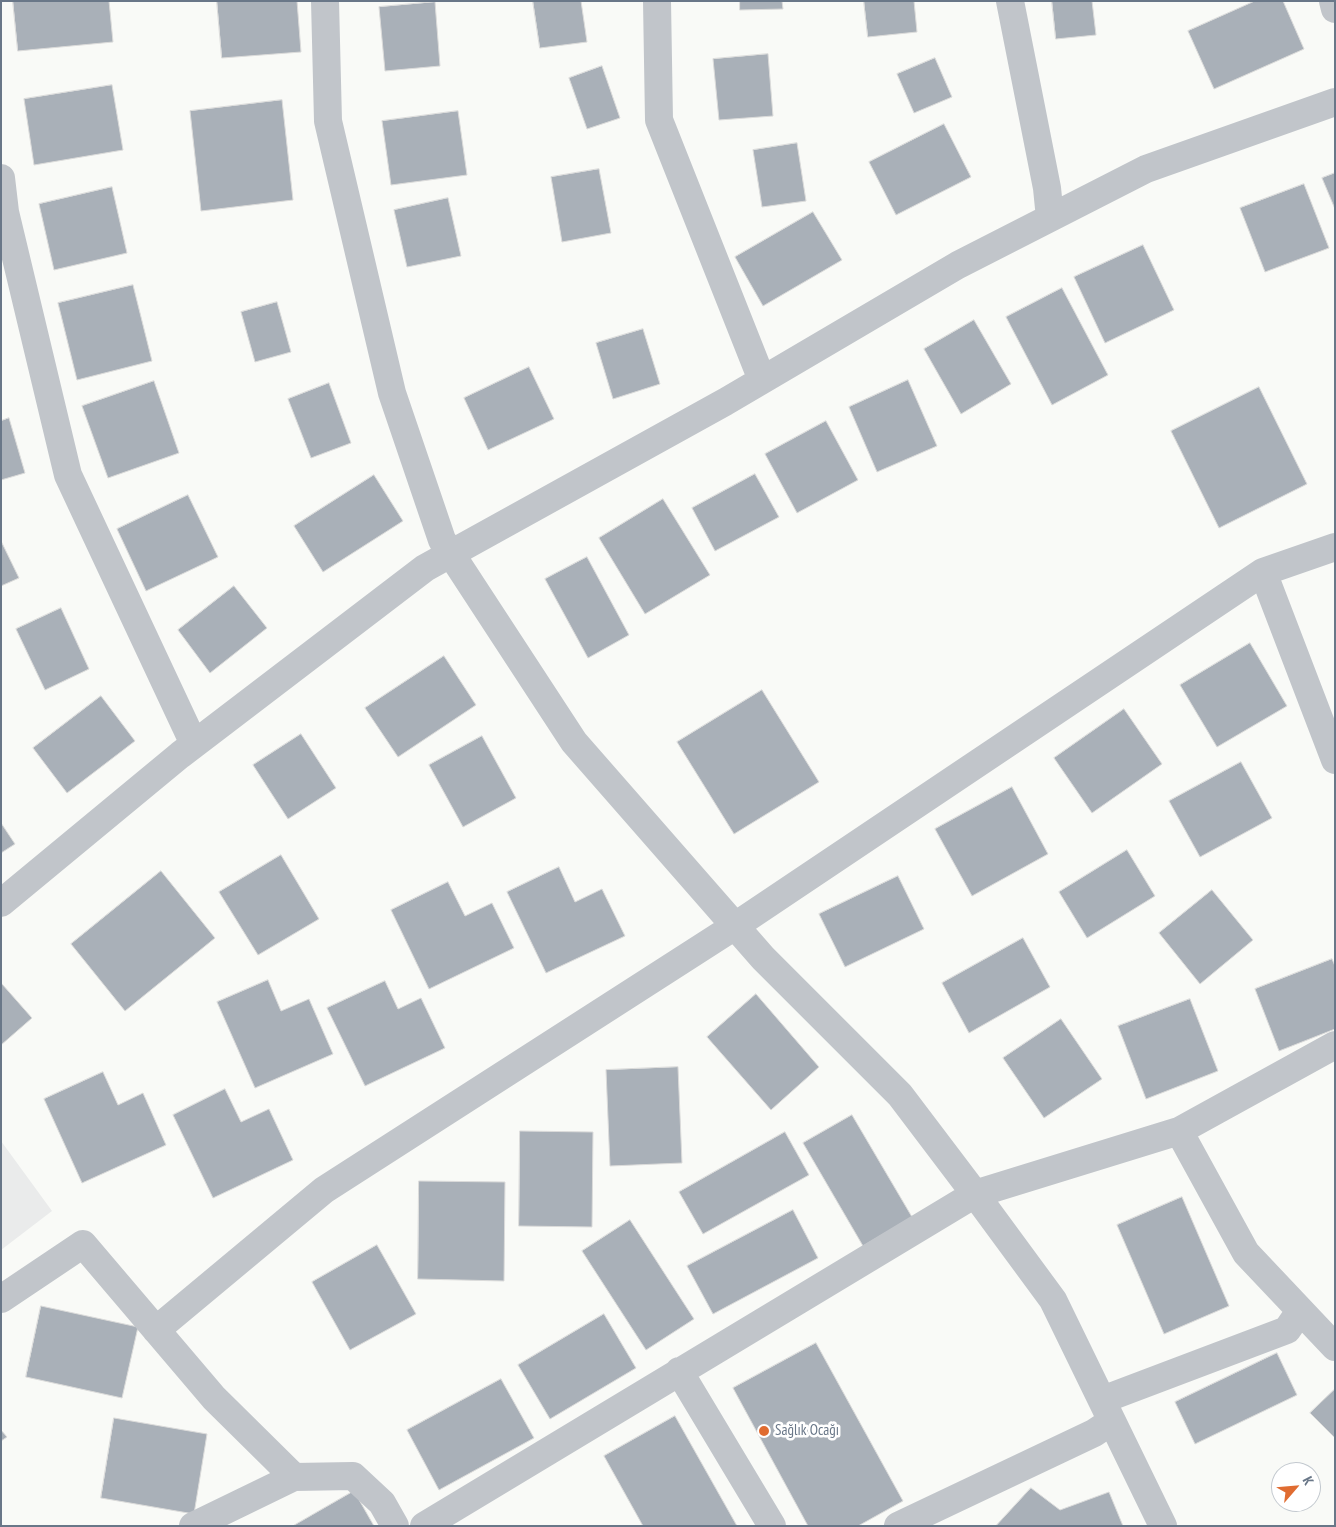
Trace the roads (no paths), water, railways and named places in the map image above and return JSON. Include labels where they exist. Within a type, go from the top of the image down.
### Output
[{"type":"street","points":[[325,1],[328,120],[392,393],[442,540],[574,742],[763,958],[900,1095],[1053,1300],[1164,1526]]},
{"type":"street","points":[[657,1],[659,120],[762,380]]},
{"type":"street","points":[[1010,1],[1047,188],[1050,218]]},
{"type":"street","points":[[1333,1],[1335,9]]},
{"type":"street","points":[[1,903],[194,744],[425,568],[762,380],[958,265],[1146,169],[1335,102]]},
{"type":"street","points":[[1,178],[5,212],[68,474],[194,744]]},
{"type":"street","points":[[156,1330],[324,1190],[735,926],[1263,572],[1335,547]]},
{"type":"street","points":[[1263,572],[1335,760]]},
{"type":"street","points":[[424,1526],[975,1194],[1180,1132],[1335,1045]]},
{"type":"street","points":[[1180,1132],[1246,1253],[1335,1347]]},
{"type":"street","points":[[1,1299],[83,1244],[214,1398],[294,1477]]},
{"type":"street","points":[[898,1526],[1094,1433],[1107,1410],[1287,1330],[1300,1311]]},
{"type":"street","points":[[679,1371],[772,1526]]},
{"type":"street","points":[[193,1526],[294,1477],[353,1476],[382,1503],[395,1526]]},
{"type":"place","name":"Sağlık Ocağı","points":[[764,1431]]}]
